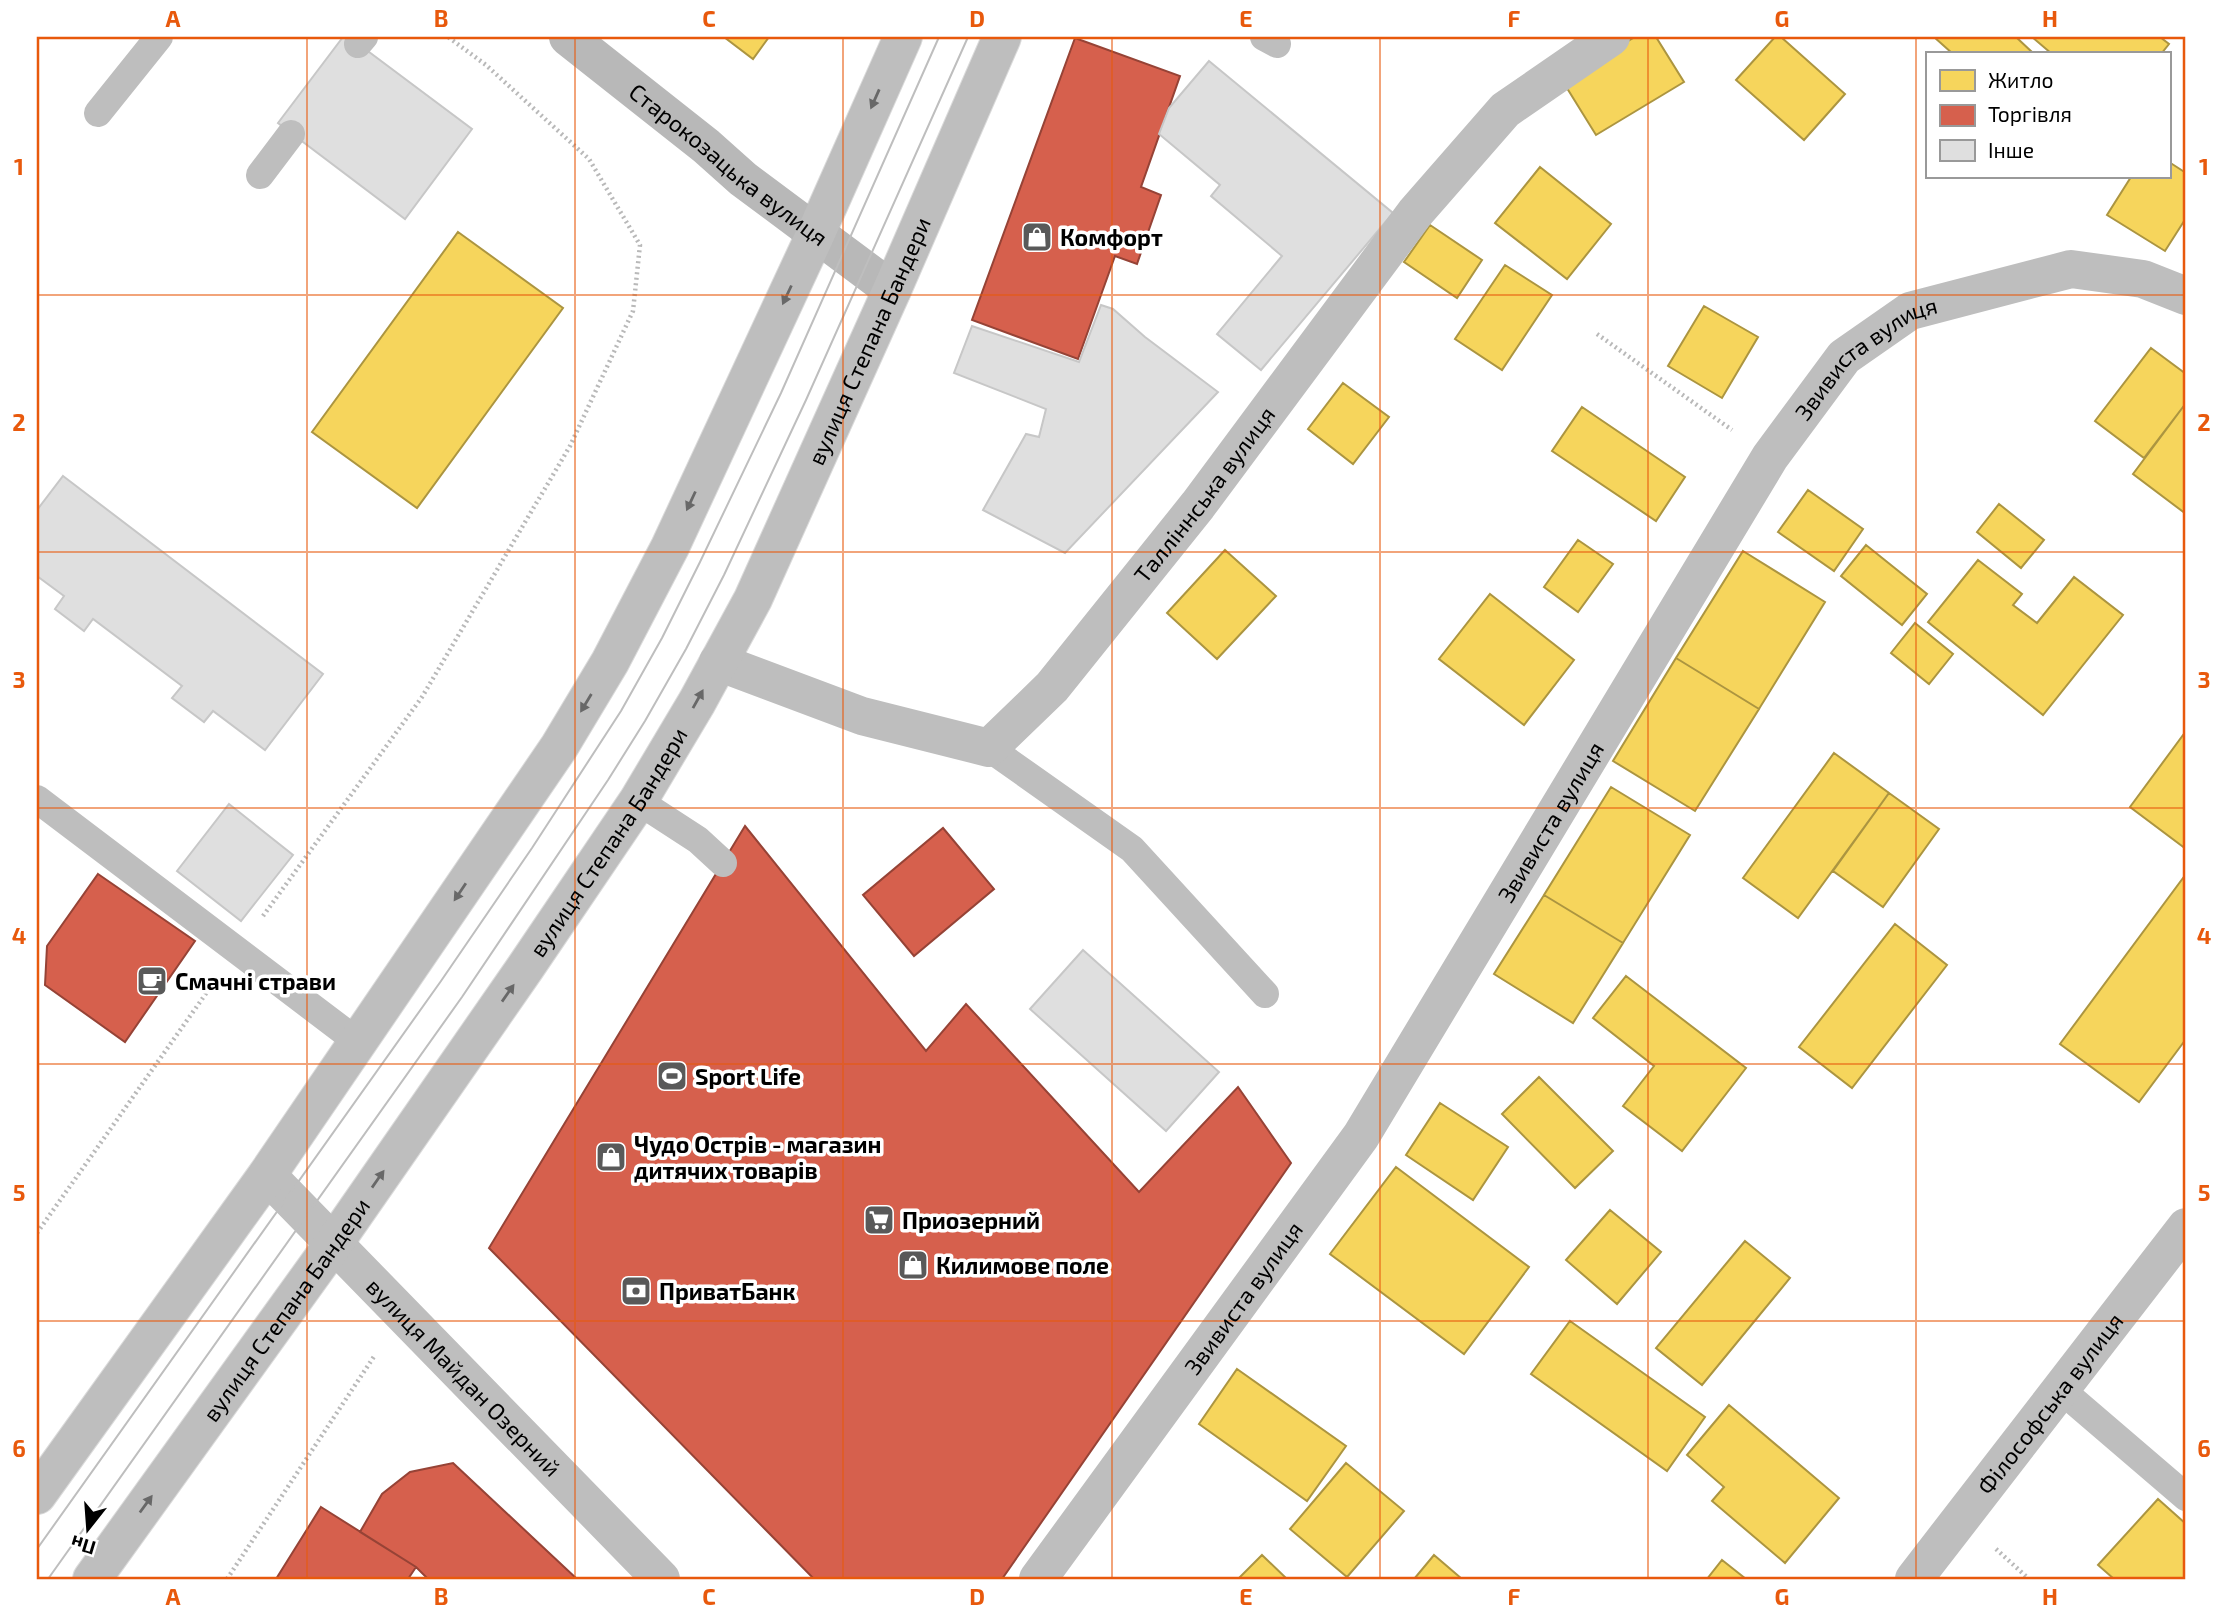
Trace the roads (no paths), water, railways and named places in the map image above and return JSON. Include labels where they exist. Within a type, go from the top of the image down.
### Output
[{"type":"street","name":"Старокозацька вулиця","points":[[568,37],[743,178],[892,290]]},
{"type":"street","points":[[37,1495],[267,1175],[559,747],[610,662],[670,547],[816,233],[903,37]]},
{"type":"street","name":"вулиця Степана Бандери","points":[[92,1579],[334,1243],[526,968],[638,801],[753,598],[1002,37]]},
{"type":"street","name":"Талліннська вулиця","points":[[989,748],[1052,687],[1198,505],[1415,213],[1505,110],[1611,37]]},
{"type":"street","name":"Звивиста вулиця","points":[[1038,1579],[1361,1136],[1770,457],[1844,357],[1910,312],[2071,269],[2143,279],[2186,296]]},
{"type":"street","points":[[718,662],[862,716],[989,748]]},
{"type":"street","name":"вулиця Майдан Озерний","points":[[267,1175],[661,1579]]},
{"type":"street","name":"Філософська вулиця","points":[[1913,1579],[2186,1227]]},
{"type":"lane","points":[[98,113],[159,37]]},
{"type":"lane","points":[[260,175],[291,134]]},
{"type":"lane","points":[[989,748],[1132,849],[1265,994]]},
{"type":"lane","points":[[37,799],[358,1042]]},
{"type":"lane","points":[[638,801],[698,840],[723,863]]},
{"type":"lane","points":[[2060,1389],[2186,1497]]},
{"type":"tram line","points":[[37,1549],[441,981],[621,711],[662,638],[781,393],[939,37]]},
{"type":"tram line","points":[[48,1579],[462,997],[645,721],[724,575],[806,400],[968,37]]},
{"type":"place","name":"Комфорт","points":[[1037,237]]},
{"type":"place","name":"Смачні страви","points":[[152,981]]},
{"type":"place","name":"Sport Life","points":[[672,1076]]},
{"type":"place","name":"Чудо Острів - магазин дитячих товарів","points":[[611,1157]]},
{"type":"place","name":"Приозерний","points":[[879,1220]]},
{"type":"place","name":"Килимове поле","points":[[913,1265]]},
{"type":"place","name":"ПриватБанк","points":[[636,1291]]}]
